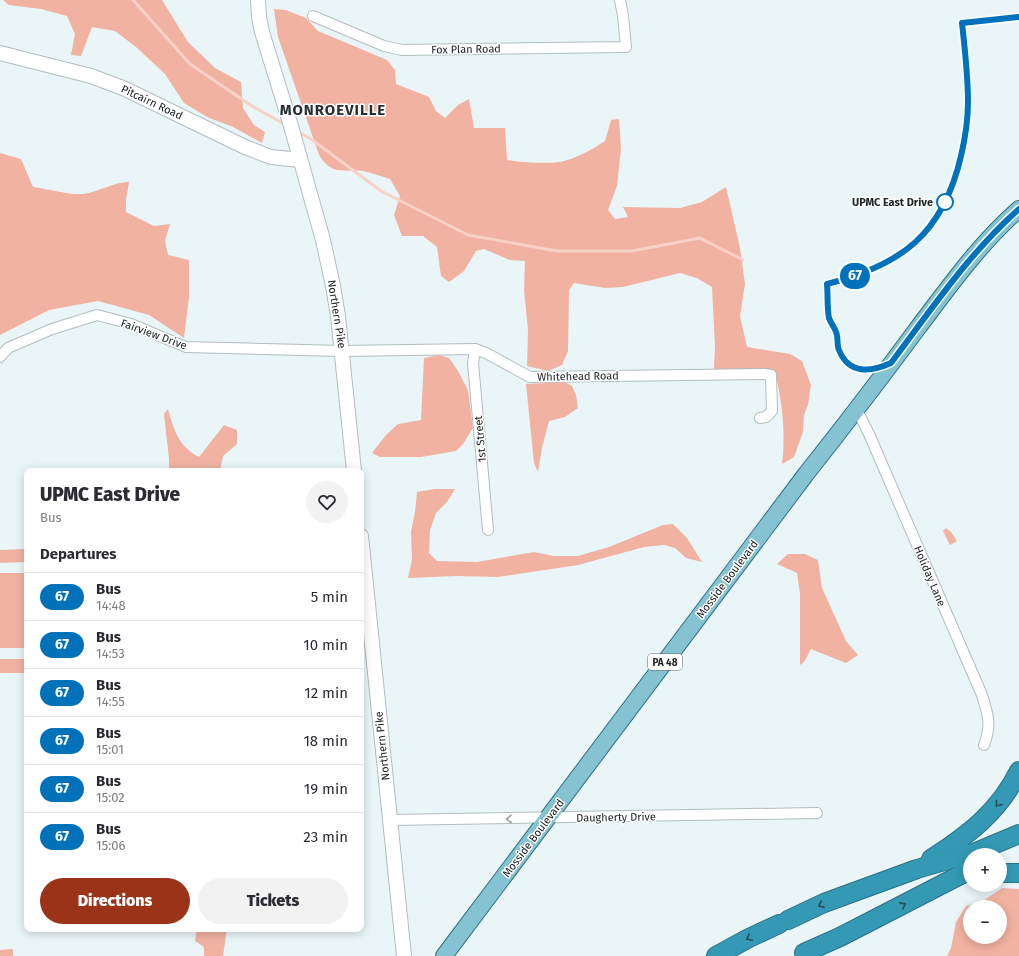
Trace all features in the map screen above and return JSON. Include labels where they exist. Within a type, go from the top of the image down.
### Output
[{"type":"highway","points":[[917,869],[964,837],[986,818],[1003,797],[1019,771]]},
{"type":"highway","points":[[716,956],[749,938],[824,903],[917,869],[976,852],[1019,834]]},
{"type":"highway","points":[[1007,853],[1019,847]]},
{"type":"highway","points":[[1007,873],[1019,873]]},
{"type":"highway","points":[[804,953],[962,878]]},
{"type":"main road","name":"Northern Pike","points":[[258,0],[262,32],[291,126],[323,240],[338,316],[354,468]]},
{"type":"main road","name":"Pitcairn Road","points":[[0,53],[91,76],[123,88],[271,157],[300,160]]},
{"type":"main road","name":"Mosside Boulevard","points":[[444,956],[806,474],[857,410],[966,264],[999,227],[1019,209]]},
{"type":"main road","name":"Northern Pike","points":[[364,565],[404,956]]},
{"type":"street","name":"Fox Plan Road","points":[[313,16],[384,46],[402,50],[626,47],[620,0]]},
{"type":"street","name":"Fairview Drive","points":[[0,357],[8,348],[52,329],[97,315],[131,324],[186,347],[342,351]]},
{"type":"street","name":"Whitehead Road","points":[[342,351],[475,349],[486,352],[530,377],[770,375],[772,411],[766,417],[760,418]]},
{"type":"street","name":"1st Street","points":[[475,349],[472,363],[488,530]]},
{"type":"street","name":"Holiday Lane","points":[[857,410],[869,434],[982,695],[989,724],[989,733],[984,745]]},
{"type":"street","name":"Daugherty Drive","points":[[390,820],[818,813]]},
{"type":"shaded area","points":[[3,0],[162,0],[188,42],[215,68],[241,82],[243,108],[254,125],[265,132],[262,143],[233,127],[207,117],[184,103],[165,74],[136,47],[115,31],[92,27],[81,56],[71,55],[75,34],[67,16],[41,9],[9,5]]},
{"type":"shaded area","points":[[274,9],[286,10],[306,18],[318,31],[387,60],[395,70],[396,84],[429,97],[436,111],[445,118],[458,105],[469,99],[474,128],[505,128],[507,160],[548,163],[560,162],[577,157],[605,141],[611,120],[619,119],[621,149],[617,186],[608,210],[615,219],[628,217],[623,207],[680,208],[702,202],[726,187],[740,248],[745,284],[740,316],[747,347],[790,354],[802,361],[811,385],[808,405],[804,415],[803,432],[794,457],[782,464],[784,441],[783,417],[775,372],[767,369],[714,369],[715,346],[712,287],[697,278],[680,273],[623,287],[605,288],[574,283],[569,290],[568,351],[562,365],[548,371],[527,366],[528,330],[524,290],[525,261],[510,260],[484,249],[476,251],[464,271],[449,282],[441,276],[437,247],[423,236],[402,236],[394,215],[400,196],[390,179],[363,171],[333,169],[324,162],[319,155],[278,37]]},
{"type":"shaded area","points":[[0,153],[21,159],[33,187],[65,193],[83,194],[123,182],[129,182],[126,212],[154,226],[170,224],[165,241],[168,255],[189,260],[189,297],[184,338],[149,315],[98,301],[49,310],[0,335]]},
{"type":"shaded area","points":[[439,355],[449,358],[468,390],[473,428],[463,444],[456,451],[421,457],[380,457],[372,453],[386,435],[398,424],[421,420],[424,358]]},
{"type":"shaded area","points":[[565,382],[572,386],[576,395],[578,408],[565,417],[549,421],[538,472],[534,463],[526,384]]},
{"type":"shaded area","points":[[168,409],[172,424],[178,437],[186,448],[199,457],[224,425],[237,430],[237,444],[223,456],[221,468],[169,468],[164,414]]},
{"type":"shaded area","points":[[435,489],[455,489],[447,502],[436,513],[430,530],[429,553],[437,561],[477,562],[534,552],[554,556],[578,556],[609,547],[663,525],[673,524],[687,538],[702,562],[686,558],[675,548],[664,545],[644,547],[578,565],[498,577],[457,576],[408,578],[412,560],[411,532],[417,492]]},
{"type":"shaded area","points":[[946,528],[951,532],[957,541],[950,545],[943,531]]},
{"type":"shaded area","points":[[24,549],[24,562],[0,563],[0,550]]},
{"type":"shaded area","points":[[788,554],[805,554],[818,560],[822,588],[846,641],[858,655],[846,663],[811,649],[804,662],[800,665],[800,594],[797,573],[777,564]]},
{"type":"shaded area","points":[[0,573],[24,573],[24,648],[0,648]]},
{"type":"shaded area","points":[[0,659],[24,659],[24,673],[0,673]]},
{"type":"shaded area","points":[[1007,888],[1019,889],[1019,956],[947,956],[951,948],[956,922],[963,911],[963,944],[1007,944],[1007,900],[984,900],[996,892],[1007,892]]},
{"type":"shaded area","points":[[196,932],[227,932],[223,956],[204,956],[204,947],[195,941]]},
{"type":"shaded area","points":[[13,949],[13,956],[0,956],[0,950]]},
{"type":"waterway","points":[[133,0],[190,64],[252,106],[286,125]]},
{"type":"waterway","points":[[298,132],[311,139],[381,191],[468,235],[557,251],[632,251],[700,238],[743,260]]},
{"type":"bus line","name":"67","points":[[1019,17],[962,23],[968,81],[967,120],[964,140],[958,169],[948,196],[928,230],[914,244],[896,258],[852,278],[827,284],[829,318],[837,334],[839,350],[848,364],[858,369],[873,370],[891,363],[966,264],[999,227],[1019,209]]},
{"type":"place","name":"UPMC East Drive","points":[[945,202]]},
{"type":"district","name":"MONROEVILLE","points":[[333,110]]}]
